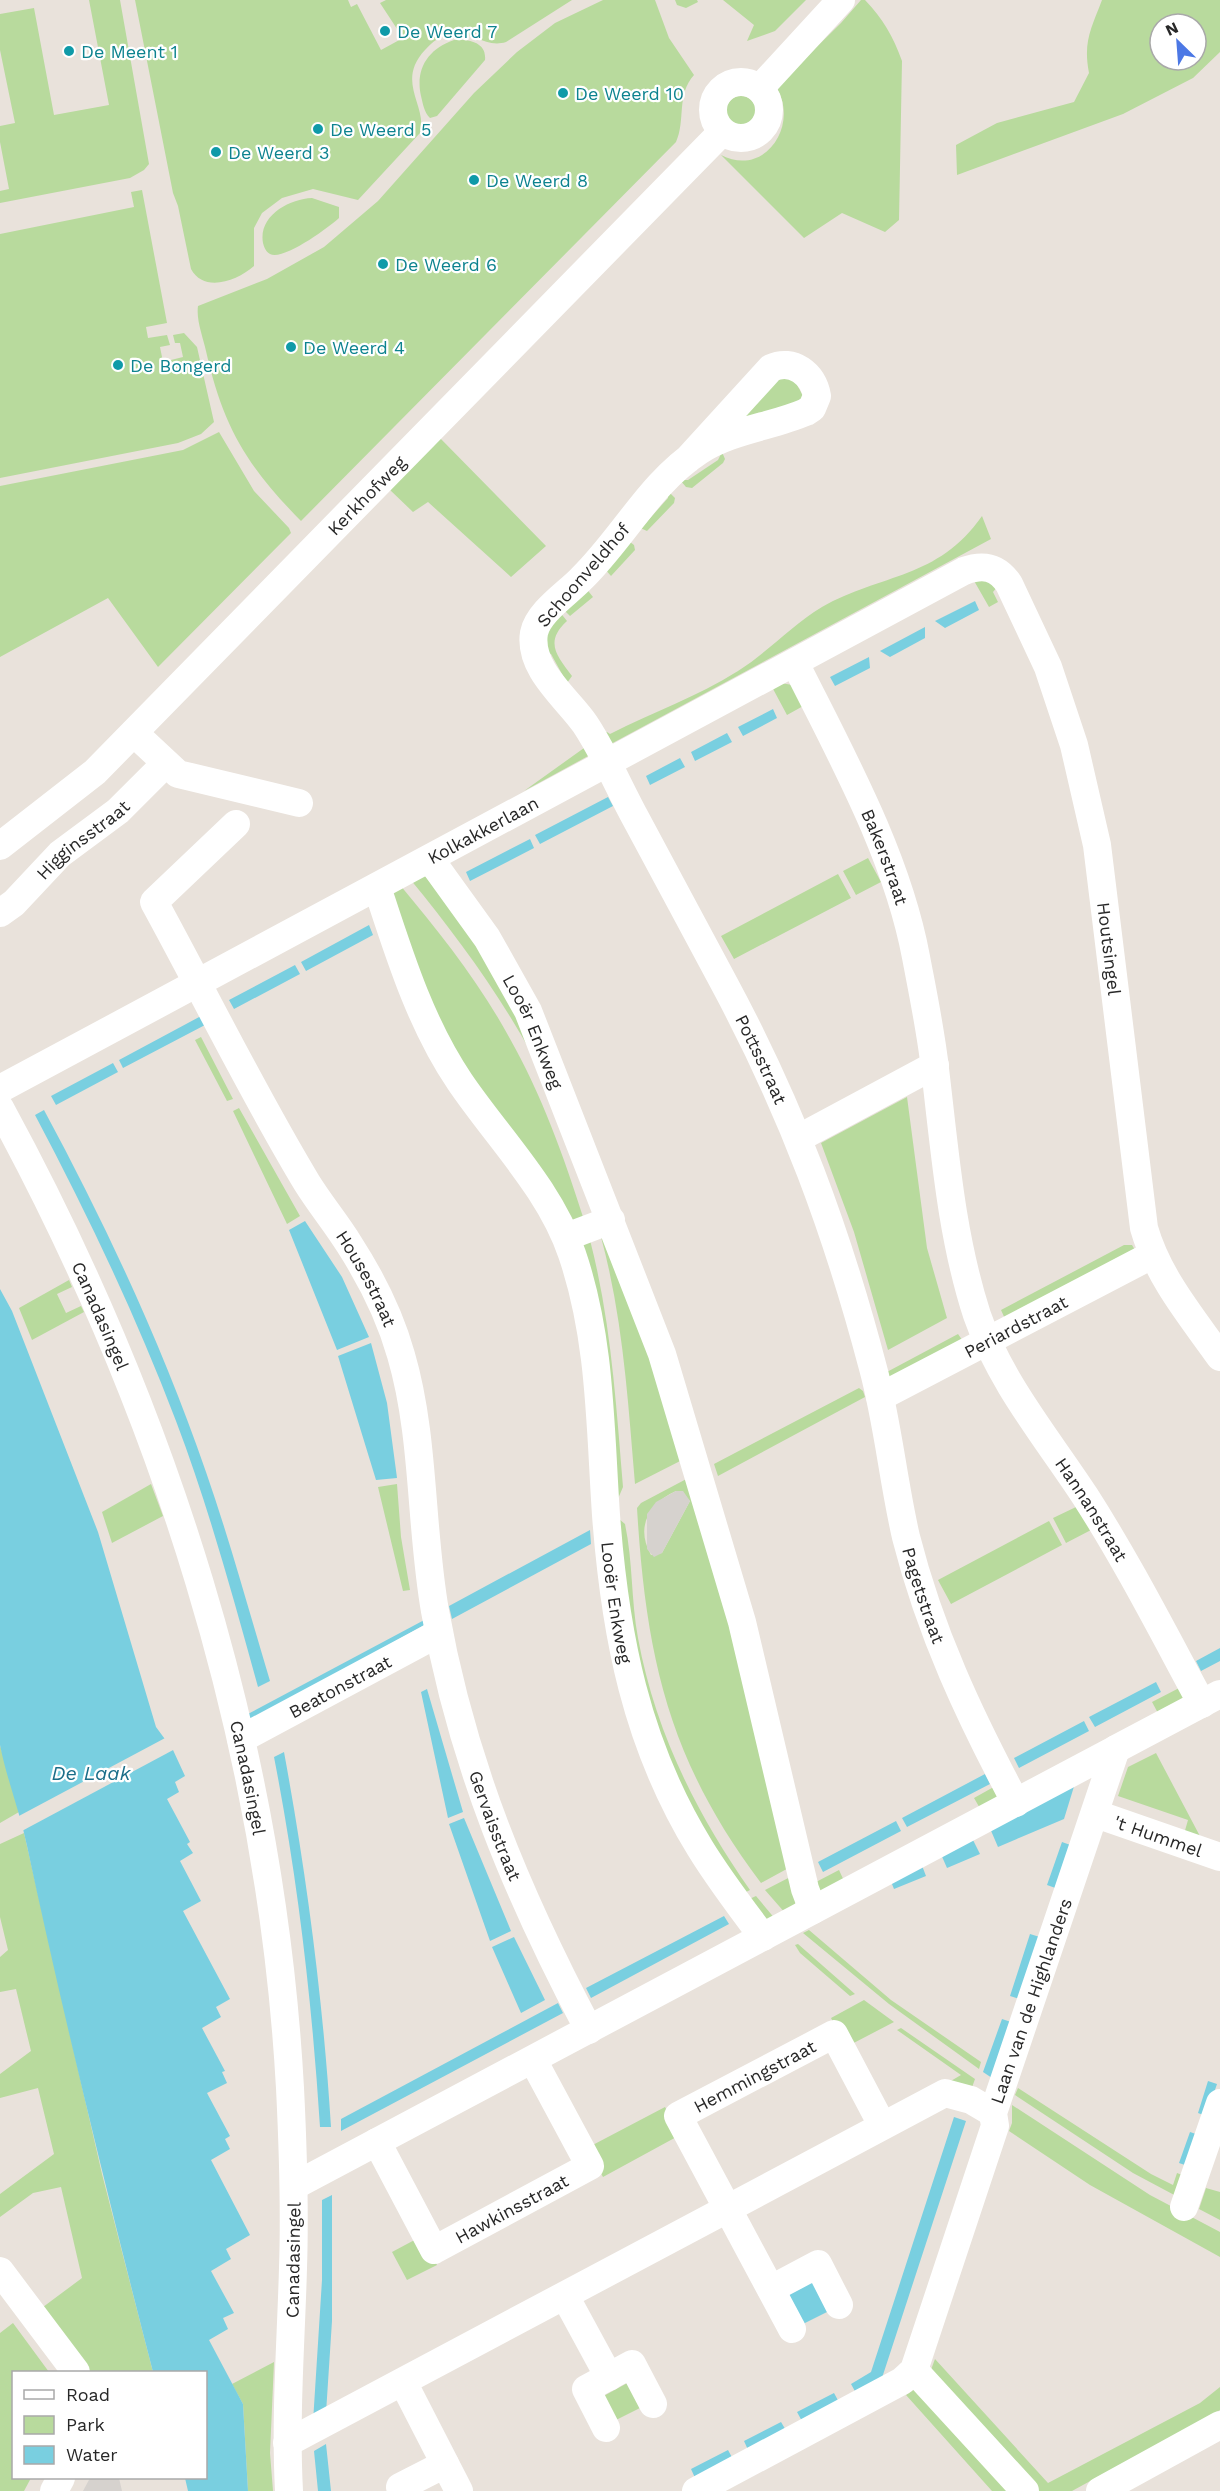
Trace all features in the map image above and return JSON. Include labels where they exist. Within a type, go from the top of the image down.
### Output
[{"type":"street","points":[[760,88],[841,0]]},
{"type":"street","points":[[732,82],[747,82],[760,88],[769,103],[768,121],[756,135],[739,139],[722,132],[713,119],[712,104],[720,90],[732,82]]},
{"type":"street","name":"Kerkhofweg","points":[[0,846],[71,793],[134,733],[722,132]]},
{"type":"street","name":"Schoonveldhof","points":[[607,764],[585,724],[545,671],[537,656],[534,633],[542,618],[602,558],[653,493],[688,459]]},
{"type":"street","name":"Houtsingel","points":[[964,571],[984,566],[1002,574],[1009,584],[1048,667],[1074,745],[1097,845],[1144,1228],[1152,1255],[1178,1298],[1220,1357]]},
{"type":"street","name":"Kolkakkerlaan","points":[[0,1089],[964,571]]},
{"type":"street","name":"Bakerstraat","points":[[795,663],[856,784],[894,879],[916,953],[935,1065],[952,1217],[963,1267],[983,1329]]},
{"type":"street","points":[[134,733],[178,774],[299,803]]},
{"type":"street","name":"Higginsstraat","points":[[0,913],[14,903],[60,854],[118,811],[165,764]]},
{"type":"street","name":"Pottsstraat","points":[[607,764],[755,1042],[799,1138],[838,1245],[877,1384]]},
{"type":"street","name":"Housestraat","points":[[236,824],[154,902],[307,1183],[366,1272],[393,1330],[412,1405],[437,1620]]},
{"type":"street","name":"Looër Enkweg","points":[[430,858],[487,938],[528,1011],[662,1354],[731,1584],[805,1889],[813,1910]]},
{"type":"street","name":"Looër Enkweg","points":[[377,887],[405,970],[434,1038],[459,1080],[544,1198],[566,1237],[593,1333],[614,1601],[623,1658],[634,1700],[658,1766],[686,1823],[722,1883],[775,1930]]},
{"type":"street","points":[[799,1138],[935,1065]]},
{"type":"street","name":"Canadasingel","points":[[0,1108],[75,1254],[150,1432],[194,1564],[242,1739],[264,1857],[280,1974],[290,2083],[294,2186],[287,2443],[289,2491]]},
{"type":"street","points":[[566,1237],[611,1220]]},
{"type":"street","name":"Periardstraat","points":[[877,1384],[983,1329],[1152,1255]]},
{"type":"street","name":"Hannanstraat","points":[[983,1329],[1007,1378],[1104,1527],[1211,1699]]},
{"type":"street","name":"Pagetstraat","points":[[877,1384],[905,1532],[930,1619],[960,1694],[1016,1803]]},
{"type":"street","name":"Beatonstraat","points":[[242,1739],[437,1620]]},
{"type":"street","name":"Gervaisstraat","points":[[437,1620],[458,1720],[486,1807],[534,1923],[589,2030]]},
{"type":"street","points":[[294,2186],[1211,1699]]},
{"type":"street","name":"Laan van de Highlanders","points":[[914,2370],[994,2126],[993,2113],[1096,1814],[1116,1749]]},
{"type":"street","name":"'t Hummel","points":[[1096,1814],[1220,1857]]},
{"type":"street","name":"Hemmingstraat","points":[[792,2330],[678,2116],[834,2034],[882,2125]]},
{"type":"street","name":"Hawkinsstraat","points":[[377,2142],[434,2250],[590,2166],[533,2060]]},
{"type":"street","points":[[287,2443],[945,2093],[971,2100],[993,2113]]},
{"type":"street","points":[[1184,2207],[1220,2103]]},
{"type":"street","points":[[771,2289],[818,2264],[839,2305]]},
{"type":"street","points":[[0,2271],[75,2371]]},
{"type":"street","points":[[565,2296],[609,2377]]},
{"type":"street","points":[[606,2428],[586,2389],[632,2364],[653,2404]]},
{"type":"street","points":[[696,2491],[902,2381],[914,2370],[1025,2491]]},
{"type":"street","points":[[403,2382],[459,2491]]},
{"type":"street","points":[[1100,2491],[1220,2425]]},
{"type":"street","points":[[402,2491],[400,2487],[445,2464]]},
{"type":"green space","points":[[89,0],[120,0],[149,164],[144,170],[130,178],[0,203],[0,191],[9,189],[0,142],[0,126],[15,123],[0,50],[0,14],[34,8],[54,115],[109,105]]},
{"type":"green space","points":[[135,0],[348,0],[351,7],[357,4],[381,50],[403,38],[380,3],[386,0],[572,0],[506,42],[486,42],[458,33],[437,39],[416,62],[413,73],[412,83],[420,113],[420,133],[358,200],[313,189],[282,198],[262,213],[254,228],[254,266],[230,280],[212,283],[204,281],[191,269],[178,206],[173,193]]},
{"type":"green space","points":[[603,0],[655,0],[669,38],[694,75],[685,91],[676,142],[301,521],[266,482],[229,424],[213,378],[199,323],[198,306],[267,279],[324,247],[378,201],[474,93],[517,52],[555,23]]},
{"type":"green space","points":[[675,0],[697,0],[698,2],[686,8],[677,5]]},
{"type":"green space","points":[[723,0],[806,0],[775,31],[747,41],[754,25]]},
{"type":"green space","points":[[861,0],[865,0],[882,21],[902,61],[899,220],[885,232],[842,213],[804,238],[721,155],[737,160],[752,159],[764,154],[774,144],[781,131],[784,117],[782,102],[776,87]]},
{"type":"green space","points":[[1102,0],[1220,0],[1220,52],[1208,64],[1208,12],[1148,12],[1148,72],[1199,72],[1193,78],[1123,114],[957,175],[956,145],[997,123],[1074,102],[1089,73],[1087,53],[1091,28]]},
{"type":"green space","points":[[454,40],[465,40],[480,45],[485,54],[485,60],[437,116],[430,118],[425,111],[421,96],[422,69],[437,49]]},
{"type":"green space","points":[[741,96],[752,100],[756,111],[752,122],[741,126],[730,122],[726,111],[730,100]]},
{"type":"green space","points":[[142,190],[167,323],[146,327],[148,338],[167,335],[170,345],[160,347],[163,362],[183,357],[180,343],[175,343],[173,335],[184,333],[197,347],[214,422],[201,434],[178,443],[0,478],[0,234],[134,207],[131,192]]},
{"type":"green space","points":[[312,198],[339,207],[339,218],[316,236],[295,248],[285,253],[270,254],[263,245],[263,233],[270,217],[285,206]]},
{"type":"green space","points":[[793,377],[803,396],[800,402],[733,422],[772,380]]},
{"type":"green space","points":[[219,432],[254,491],[289,528],[291,533],[158,667],[108,598],[0,657],[0,486],[183,450]]},
{"type":"green space","points":[[440,438],[546,546],[511,577],[428,502],[413,512],[389,489]]},
{"type":"green space","points":[[722,452],[725,459],[723,463],[692,488],[686,487],[680,480],[688,480],[718,460]]},
{"type":"green space","points":[[668,491],[675,498],[674,503],[647,531],[636,526],[644,525],[668,498]]},
{"type":"green space","points":[[982,516],[991,539],[609,745],[600,735],[607,732],[610,734],[691,697],[722,680],[749,664],[822,607],[844,596],[927,564],[965,537]]},
{"type":"green space","points":[[626,539],[634,545],[635,550],[611,576],[604,568]]},
{"type":"green space","points":[[981,576],[998,586],[993,592],[998,602],[989,607],[973,579]]},
{"type":"green space","points":[[585,587],[593,597],[570,616],[562,608]]},
{"type":"green space","points":[[559,611],[567,621],[556,636],[555,649],[572,676],[567,683],[551,654],[545,652],[545,637]]},
{"type":"green space","points":[[781,683],[792,685],[805,705],[787,715],[772,687]]},
{"type":"green space","points":[[584,748],[590,755],[524,791]]},
{"type":"green space","points":[[868,858],[881,882],[856,895],[843,871]]},
{"type":"green space","points":[[838,874],[851,898],[734,959],[721,936]]},
{"type":"green space","points":[[425,876],[490,956],[533,1056],[476,964],[410,879]]},
{"type":"green space","points":[[400,885],[458,958],[509,1037],[532,1081],[551,1127],[584,1220],[575,1223],[449,1052],[390,890]]},
{"type":"green space","points":[[201,1037],[233,1099],[227,1101],[195,1040]]},
{"type":"green space","points":[[907,1097],[927,1248],[947,1318],[888,1350],[854,1232],[821,1143]]},
{"type":"green space","points":[[239,1108],[300,1216],[287,1224],[233,1111]]},
{"type":"green space","points":[[601,1237],[607,1239],[688,1457],[635,1484],[620,1329]]},
{"type":"green space","points":[[590,1240],[603,1301],[615,1393],[623,1487],[617,1501],[578,1249]]},
{"type":"green space","points":[[1124,1245],[1132,1245],[1135,1250],[1006,1321],[1001,1310]]},
{"type":"green space","points":[[69,1280],[72,1287],[57,1294],[66,1313],[81,1306],[84,1312],[32,1340],[19,1308]]},
{"type":"green space","points":[[958,1334],[965,1344],[895,1381],[885,1373]]},
{"type":"green space","points":[[859,1388],[865,1397],[718,1476],[714,1464]]},
{"type":"green space","points":[[692,1476],[794,1865],[761,1883],[730,1838],[704,1794],[684,1750],[668,1706],[647,1613],[637,1508],[641,1503]],"holes":[[[676,1491],[690,1501],[662,1553],[651,1555],[644,1535],[647,1517],[652,1509],[658,1502]]]},
{"type":"green space","points":[[151,1484],[163,1516],[112,1543],[102,1512]]},
{"type":"green space","points":[[397,1484],[401,1537],[410,1590],[403,1591],[378,1487]]},
{"type":"green space","points":[[1076,1507],[1091,1530],[1066,1543],[1053,1518]]},
{"type":"green space","points":[[618,1518],[625,1524],[638,1638],[655,1706],[695,1801],[750,1890],[740,1895],[716,1862],[636,1686]]},
{"type":"green space","points":[[1049,1521],[1062,1545],[951,1604],[938,1580]]},
{"type":"green space","points":[[1183,1686],[1183,1698],[1159,1715],[1152,1702]]},
{"type":"green space","points":[[0,1745],[19,1812],[0,1823]]},
{"type":"green space","points":[[1156,1753],[1202,1840],[1184,1834],[1188,1820],[1118,1796],[1128,1767]]},
{"type":"green space","points":[[999,1784],[999,1796],[981,1810],[974,1798]]},
{"type":"green space","points":[[24,1833],[102,2174],[153,2371],[83,2371],[39,2310],[82,2278],[61,2187],[33,2193],[0,2217],[0,2194],[54,2154],[38,2088],[0,2098],[0,2074],[31,2051],[16,1989],[0,1992],[0,1957],[8,1950],[0,1917],[0,1844]]},
{"type":"green space","points":[[839,1870],[845,1883],[820,1892],[816,1882]]},
{"type":"green space","points":[[796,1874],[800,1898],[786,1914],[765,1890]]},
{"type":"green space","points":[[756,1896],[776,1920],[769,1922],[745,1901]]},
{"type":"green space","points":[[809,1930],[891,2000],[981,2062],[979,2069],[889,2004],[803,1933]]},
{"type":"green space","points":[[798,1944],[855,1994],[850,1996],[800,1953],[795,1945]]},
{"type":"green space","points":[[864,2000],[894,2022],[846,2047],[831,2018]]},
{"type":"green space","points":[[901,2028],[975,2079],[970,2093],[944,2085],[961,2075],[897,2030]]},
{"type":"green space","points":[[1018,2088],[1151,2174],[1173,2185],[1177,2173],[1185,2176],[1178,2197],[1133,2173],[1015,2095]]},
{"type":"green space","points":[[1012,2105],[1150,2195],[1220,2232],[1220,2257],[1090,2185],[1009,2131],[1012,2123]]},
{"type":"green space","points":[[665,2107],[680,2135],[603,2177],[587,2148]]},
{"type":"green space","points":[[1206,2188],[1220,2192],[1220,2220],[1199,2209]]},
{"type":"green space","points":[[422,2236],[437,2265],[407,2280],[392,2252]]},
{"type":"green space","points":[[13,2323],[48,2371],[12,2371],[12,2479],[30,2479],[24,2491],[0,2491],[0,2333]]},
{"type":"green space","points":[[935,2359],[1048,2483],[1200,2403],[1220,2387],[1220,2410],[1072,2491],[1034,2491],[929,2375]]},
{"type":"green space","points":[[274,2362],[270,2453],[273,2491],[248,2491],[243,2404],[232,2384]]},
{"type":"green space","points":[[631,2381],[644,2406],[612,2422],[600,2398]]},
{"type":"green space","points":[[918,2387],[1017,2491],[992,2491],[906,2395]]},
{"type":"shaded area","points":[[676,1491],[683,1491],[690,1501],[662,1553],[654,1557],[647,1549],[647,1514],[656,1502]]},
{"type":"shaded area","points":[[89,2479],[119,2479],[122,2491],[83,2491]]},
{"type":"water","points":[[975,601],[979,610],[945,628],[935,621]]},
{"type":"water","points":[[925,627],[925,638],[890,657],[880,651]]},
{"type":"water","points":[[869,657],[870,668],[835,686],[830,677]]},
{"type":"water","points":[[773,709],[777,718],[743,736],[738,727]]},
{"type":"water","points":[[727,733],[732,742],[695,761],[691,752]]},
{"type":"water","points":[[680,758],[685,767],[650,785],[646,776]]},
{"type":"water","points":[[608,797],[613,806],[540,844],[535,835]]},
{"type":"water","points":[[530,839],[534,848],[470,881],[466,872]]},
{"type":"water","points":[[369,925],[373,935],[306,971],[301,962]]},
{"type":"water","points":[[295,965],[300,974],[234,1009],[229,1000]]},
{"type":"water","points":[[201,1016],[205,1025],[123,1068],[119,1060]]},
{"type":"water","points":[[113,1063],[118,1072],[56,1105],[51,1096]]},
{"type":"water","points":[[44,1110],[112,1243],[189,1425],[223,1524],[270,1681],[258,1687],[210,1520],[176,1421],[145,1343],[110,1266],[35,1115]]},
{"type":"water","points":[[305,1221],[342,1277],[369,1337],[337,1350],[289,1230]]},
{"type":"water","name":"De Laak","points":[[0,1289],[12,1311],[98,1532],[156,1727],[173,1750],[185,1776],[175,1782],[179,1792],[167,1799],[190,1842],[187,1844],[193,1853],[180,1861],[201,1901],[183,1911],[230,1999],[216,2007],[221,2017],[202,2028],[225,2071],[222,2072],[227,2083],[207,2093],[230,2136],[225,2139],[230,2149],[211,2160],[250,2235],[226,2249],[231,2259],[211,2271],[234,2313],[223,2318],[228,2329],[209,2340],[243,2404],[248,2491],[188,2491],[185,2479],[207,2479],[207,2371],[153,2371],[87,2110],[24,1833],[0,1745]]},
{"type":"water","points":[[371,1343],[387,1403],[397,1478],[376,1480],[338,1356]]},
{"type":"water","points":[[590,1530],[591,1544],[452,1619],[449,1606]]},
{"type":"water","points":[[428,1618],[426,1624],[254,1720],[246,1715]]},
{"type":"water","points":[[1220,1648],[1220,1661],[1201,1671],[1196,1661]]},
{"type":"water","points":[[1156,1682],[1161,1692],[1095,1727],[1089,1717]]},
{"type":"water","points":[[427,1689],[463,1812],[448,1818],[421,1692]]},
{"type":"water","points":[[1084,1721],[1089,1731],[1019,1768],[1014,1758]]},
{"type":"water","points":[[284,1752],[313,1939],[324,2032],[331,2127],[320,2127],[303,1941],[274,1757]]},
{"type":"water","points":[[985,1774],[990,1784],[907,1827],[902,1818]]},
{"type":"water","points":[[1076,1780],[1064,1819],[998,1847],[989,1826]]},
{"type":"water","points":[[464,1818],[511,1931],[490,1941],[449,1824]]},
{"type":"water","points":[[896,1821],[901,1831],[823,1872],[818,1862]]},
{"type":"water","points":[[971,1836],[980,1854],[947,1868],[940,1852]]},
{"type":"water","points":[[1062,1842],[1076,1847],[1061,1890],[1047,1885]]},
{"type":"water","points":[[921,1863],[926,1876],[894,1889],[890,1879]]},
{"type":"water","points":[[724,1916],[729,1924],[591,1998],[586,1988]]},
{"type":"water","points":[[1030,1934],[1043,1938],[1023,2000],[1010,1996]]},
{"type":"water","points":[[514,1937],[545,2000],[521,2013],[492,1947]]},
{"type":"water","points":[[558,2003],[563,2013],[341,2131],[341,2119]]},
{"type":"water","points":[[1002,2019],[1014,2023],[995,2080],[983,2072]]},
{"type":"water","points":[[1208,2081],[1217,2084],[1206,2116],[1198,2113]]},
{"type":"water","points":[[954,2117],[966,2121],[881,2381],[857,2395],[851,2384],[871,2372]]},
{"type":"water","points":[[1190,2132],[1199,2135],[1188,2166],[1179,2163]]},
{"type":"water","points":[[332,2195],[332,2321],[326,2413],[313,2422],[322,2280],[322,2200]]},
{"type":"water","points":[[817,2279],[833,2309],[801,2325],[785,2295]]},
{"type":"water","points":[[834,2393],[840,2404],[803,2423],[797,2412]]},
{"type":"water","points":[[781,2422],[787,2432],[749,2452],[744,2441]]},
{"type":"water","points":[[326,2444],[331,2491],[318,2491],[314,2451]]},
{"type":"water","points":[[728,2450],[734,2461],[696,2480],[691,2469]]},
{"type":"pier","points":[[167,1737],[175,1749],[20,1832],[17,1817]]},
{"type":"place","name":"De Weerd 7","points":[[385,31]]},
{"type":"place","name":"De Meent 1","points":[[69,51]]},
{"type":"place","name":"De Weerd 10","points":[[563,93]]},
{"type":"place","name":"De Weerd 5","points":[[318,129]]},
{"type":"place","name":"De Weerd 3","points":[[216,152]]},
{"type":"place","name":"De Weerd 8","points":[[474,180]]},
{"type":"place","name":"De Weerd 6","points":[[383,264]]},
{"type":"place","name":"De Weerd 4","points":[[291,347]]},
{"type":"place","name":"De Bongerd","points":[[118,365]]}]
